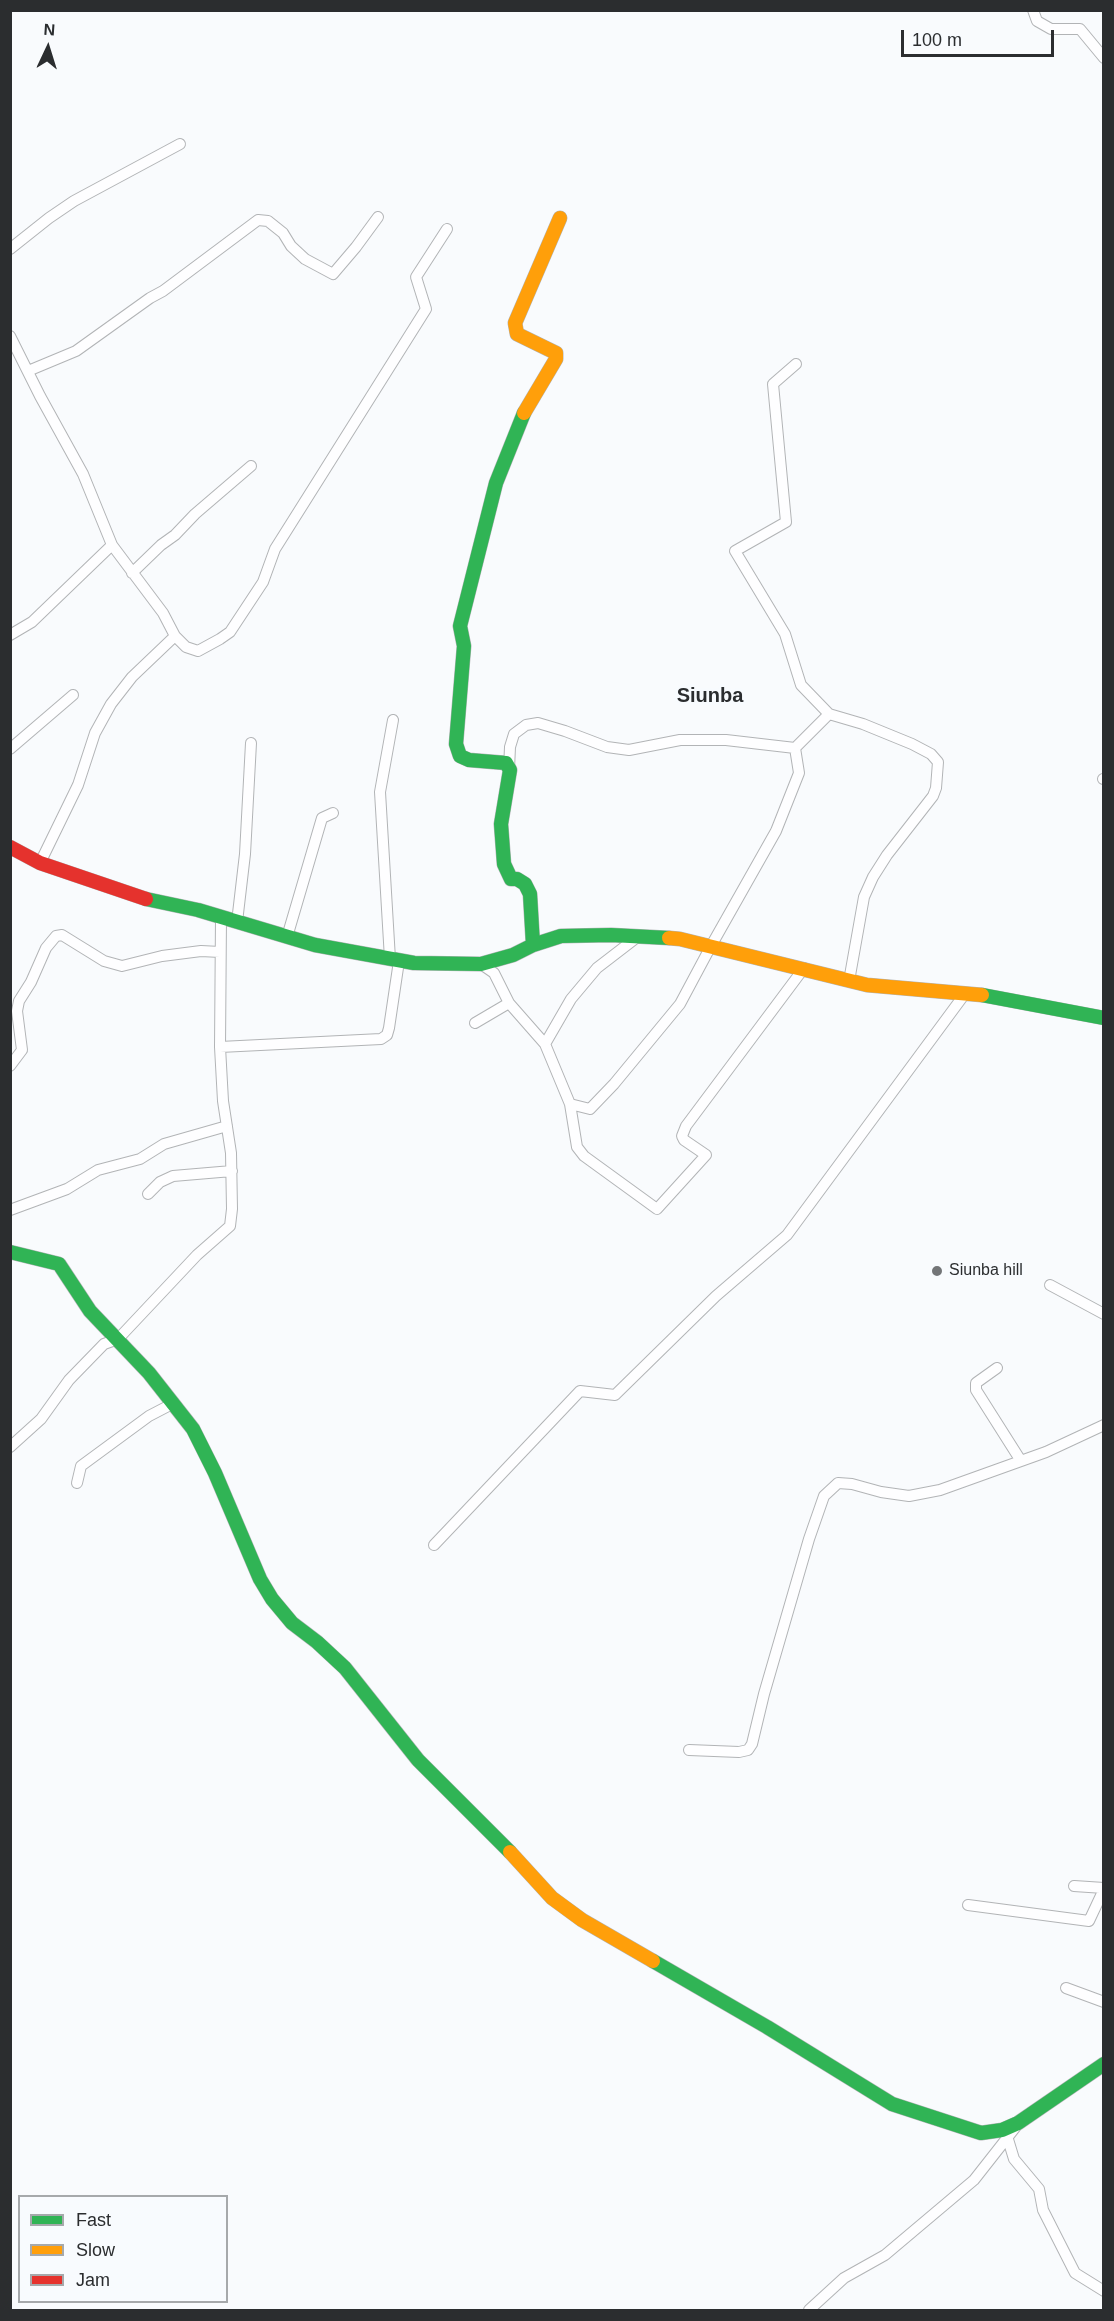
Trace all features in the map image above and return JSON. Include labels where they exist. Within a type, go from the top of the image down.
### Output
[{"type":"street","points":[[1033,10],[1037,21],[1051,28],[1080,29],[1104,58]]},
{"type":"street","points":[[10,249],[74,201],[180,144]]},
{"type":"street","points":[[28,371],[76,351],[172,285],[258,220],[268,221],[283,233],[291,246],[305,259],[333,274],[378,217]]},
{"type":"street","points":[[509,769],[506,763],[469,760],[460,756],[456,744],[465,646],[460,626],[496,483],[522,417],[556,359],[556,353],[517,334],[515,328],[519,313],[560,218]]},
{"type":"street","points":[[10,336],[83,474],[112,545],[163,613],[175,636],[186,647],[198,651],[230,632],[263,582],[275,549],[426,309],[416,278],[447,229]]},
{"type":"street","points":[[796,364],[773,384],[786,522],[735,551],[785,634],[801,685],[829,714],[863,724],[912,744],[931,754],[938,762],[936,788],[933,796],[887,855],[864,897],[849,981]]},
{"type":"street","points":[[132,573],[251,466]]},
{"type":"street","points":[[10,635],[32,622],[112,545]]},
{"type":"street","points":[[40,863],[78,785],[95,733],[111,704],[132,677],[175,636]]},
{"type":"street","points":[[10,749],[73,695]]},
{"type":"street","points":[[795,748],[829,714]]},
{"type":"street","points":[[220,1047],[381,1039],[387,1035],[394,960],[380,792],[393,720]]},
{"type":"street","points":[[533,945],[530,894],[525,884],[517,879],[511,879],[504,864],[501,824],[510,747],[514,734],[526,724],[538,723],[607,747],[629,750],[680,740],[726,740],[795,748]]},
{"type":"street","points":[[237,922],[245,854],[251,743]]},
{"type":"street","points":[[570,1104],[590,1109],[614,1084],[680,1004],[776,831],[800,773],[795,748]]},
{"type":"street","points":[[287,937],[322,818],[333,813]]},
{"type":"street","points":[[10,847],[40,863],[149,900],[188,907],[287,937],[394,960],[414,963],[481,964],[513,955],[533,945],[561,936],[610,935],[689,940],[875,986],[999,998],[1104,1018]]},
{"type":"street","points":[[10,1447],[41,1419],[69,1380],[104,1344],[118,1339],[197,1255],[228,1229],[232,1209],[232,1171],[220,1047],[221,918]]},
{"type":"street","points":[[10,1066],[22,1050],[17,1011],[19,1000],[31,982],[46,948],[57,936],[62,935],[104,961],[122,966],[201,951],[220,952]]},
{"type":"street","points":[[545,1044],[571,999],[597,968],[636,938]]},
{"type":"street","points":[[481,964],[494,974],[509,1003],[545,1044],[570,1104],[577,1147],[584,1156],[657,1209],[706,1155],[684,1140],[682,1136],[686,1126],[804,968]]},
{"type":"street","points":[[434,1545],[580,1391],[615,1395],[716,1296],[787,1235],[964,995]]},
{"type":"street","points":[[475,1023],[509,1003]]},
{"type":"street","points":[[10,1210],[67,1189],[98,1170],[140,1159],[164,1144],[227,1126]]},
{"type":"street","points":[[148,1194],[160,1182],[173,1176],[232,1171]]},
{"type":"street","points":[[10,1252],[59,1264],[90,1311],[174,1403],[193,1429],[260,1579],[272,1599],[292,1623],[345,1668],[418,1760],[523,1865],[552,1898],[582,1920],[767,2027],[892,2104],[981,2133],[1002,2130],[1018,2123],[1104,2064]]},
{"type":"street","points":[[1050,1285],[1104,1314]]},
{"type":"street","points":[[997,1368],[976,1383],[976,1390],[1021,1461]]},
{"type":"street","points":[[76,1483],[81,1466],[149,1416],[174,1403]]},
{"type":"street","points":[[689,1750],[739,1752],[748,1750],[752,1744],[764,1694],[809,1539],[824,1496],[838,1483],[909,1496],[940,1490],[1021,1461],[1104,1425]]},
{"type":"street","points":[[968,1905],[1089,1921],[1104,1888],[1074,1886]]},
{"type":"street","points":[[1066,1988],[1104,2002]]},
{"type":"street","points":[[809,2310],[844,2278],[885,2255],[974,2180],[1018,2123]]},
{"type":"street","points":[[1007,2136],[1014,2159],[1039,2189],[1043,2210],[1075,2274],[1104,2291]]},
{"type":"traffic: fast","points":[[524,413],[496,483],[460,626],[464,646],[456,744],[460,756],[469,760],[506,763],[510,770],[501,824],[504,864],[511,879],[517,879],[525,884],[530,894],[533,945]]},
{"type":"traffic: fast","points":[[146,899],[198,910],[315,945],[414,963],[481,964],[513,955],[533,945],[561,936],[611,935],[669,938]]},
{"type":"traffic: fast","points":[[982,995],[1104,1018]]},
{"type":"traffic: fast","points":[[10,1252],[59,1264],[90,1311],[149,1373],[193,1429],[215,1473],[260,1579],[272,1599],[292,1623],[345,1668],[418,1760],[510,1852]]},
{"type":"traffic: fast","points":[[653,1961],[767,2027],[892,2104],[981,2133],[1002,2130],[1018,2123],[1104,2064]]},
{"type":"traffic: slow","points":[[524,413],[556,359],[556,353],[517,334],[515,323],[560,218]]},
{"type":"traffic: slow","points":[[669,938],[867,985],[982,995]]},
{"type":"traffic: slow","points":[[510,1852],[552,1898],[582,1920],[653,1961]]},
{"type":"traffic: jam","points":[[10,847],[40,863],[146,899]]},
{"type":"place","name":"Siunba hill","points":[[937,1271]]},
{"type":"district","name":"Siunba","points":[[710,696]]}]
